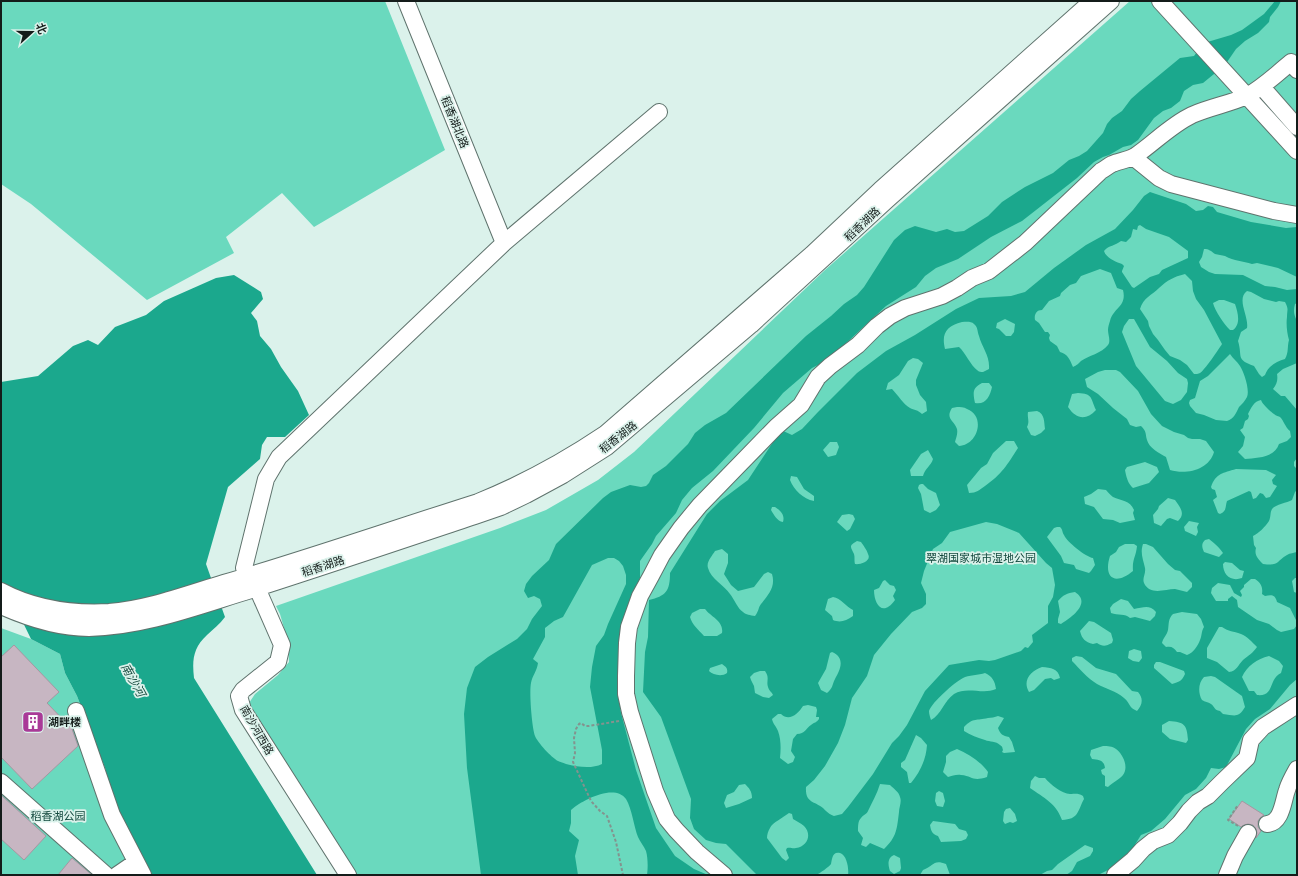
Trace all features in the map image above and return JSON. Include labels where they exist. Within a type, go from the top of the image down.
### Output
[{"type":"street","name":"稻香湖北路","points":[[406,1],[504,243]]},
{"type":"street","name":"稻香湖路","points":[[253,582],[503,492],[544,472],[574,455],[605,434],[812,254],[880,190],[1092,1]]},
{"type":"street","name":"稻香湖路","points":[[1,591],[13,597],[47,609],[84,613],[136,609],[228,589],[354,557],[501,507],[526,495],[563,475],[607,447],[751,325],[887,200],[1111,1]]},
{"type":"street","points":[[1160,1],[1297,151]]},
{"type":"street","points":[[724,875],[697,852],[667,819],[655,791],[643,756],[626,694],[626,656],[629,626],[640,596],[662,555],[681,528],[700,505],[776,427],[800,405],[818,377],[858,345],[877,326],[890,316],[905,308],[942,296],[972,278],[989,271],[1024,243],[1101,171],[1111,165],[1133,157],[1173,127],[1191,116],[1210,107],[1228,103],[1247,96],[1262,87],[1291,62],[1297,70]]},
{"type":"street","points":[[1262,87],[1297,127]]},
{"type":"street","points":[[253,582],[244,568],[266,479],[279,457],[504,243],[659,112]]},
{"type":"street","points":[[1133,157],[1159,178],[1172,184],[1274,211],[1297,215]]},
{"type":"street","name":"南沙河西路","points":[[253,582],[282,645],[278,662],[243,690],[240,696],[243,710],[348,875]]},
{"type":"street","name":"稻香湖路","points":[[1,606],[23,616],[47,622],[88,628],[126,624],[153,619],[228,589]]},
{"type":"street","points":[[1115,875],[1133,860],[1142,849],[1168,835],[1180,823],[1189,810],[1208,796],[1247,758],[1251,740],[1263,727],[1297,705]]},
{"type":"street","points":[[76,711],[112,815],[139,868],[117,875]]},
{"type":"street","points":[[1267,824],[1275,821],[1278,817],[1287,790],[1297,769]]},
{"type":"street","points":[[1,782],[106,875]]},
{"type":"street","points":[[1227,875],[1235,856],[1248,833]]},
{"type":"path","points":[[620,721],[585,726],[580,723],[574,738],[575,753],[573,761],[591,801],[607,816],[616,842],[623,875]]},
{"type":"green space","points":[[1,1],[385,1],[445,150],[314,227],[282,193],[226,237],[234,253],[147,300],[31,204],[1,184]]},
{"type":"green space","name":"翠湖国家城市湿地公园","points":[[1130,1],[1297,1],[1297,875],[354,875],[253,716],[249,703],[255,694],[278,675],[289,662],[288,642],[280,614],[276,606],[500,528],[546,510],[598,480],[634,452],[825,270]]},
{"type":"green space","name":"稻香湖公园","points":[[1,628],[31,639],[60,654],[65,673],[77,696],[105,768],[115,809],[151,875],[1,875]]},
{"type":"water","points":[[1275,1],[1281,1],[1270,17],[1269,22],[1258,33],[1236,49],[1225,65],[1203,83],[1193,85],[1184,91],[1180,101],[1154,118],[1138,140],[1131,145],[1123,147],[1094,162],[1077,178],[1022,221],[991,237],[958,259],[936,268],[925,276],[916,287],[886,306],[828,360],[812,368],[783,393],[754,428],[713,471],[692,488],[682,500],[676,513],[656,536],[640,561],[640,578],[637,588],[619,700],[636,770],[656,828],[675,856],[694,869],[708,875],[647,875],[648,863],[646,851],[638,837],[628,803],[621,794],[607,793],[590,798],[571,810],[571,823],[569,831],[579,840],[575,856],[578,875],[481,875],[467,768],[464,714],[467,688],[475,667],[517,639],[527,629],[532,619],[542,606],[540,599],[534,596],[528,598],[524,591],[526,584],[532,576],[549,560],[556,544],[611,492],[630,485],[641,487],[646,486],[653,475],[666,466],[688,444],[695,433],[705,425],[726,413],[806,336],[857,295],[864,287],[894,240],[905,230],[915,226],[936,232],[947,229],[955,232],[964,231],[988,216],[1002,202],[1025,187],[1053,173],[1069,160],[1087,151],[1103,133],[1107,124],[1112,118],[1122,111],[1131,99],[1180,58],[1194,56],[1204,43],[1242,30],[1264,14]],"holes":[[[608,558],[614,558],[623,566],[626,575],[626,584],[604,635],[596,646],[590,687],[602,750],[602,764],[598,766],[580,767],[566,764],[555,759],[548,753],[535,736],[530,688],[538,663],[533,659],[545,637],[545,628],[554,621],[563,617],[592,565]]]},
{"type":"water","points":[[1150,192],[1186,204],[1196,211],[1203,210],[1208,206],[1213,207],[1217,212],[1251,222],[1286,228],[1297,227],[1297,277],[1278,268],[1235,260],[1215,254],[1206,249],[1204,249],[1199,262],[1201,267],[1215,274],[1243,275],[1265,286],[1287,290],[1297,289],[1297,303],[1295,304],[1294,311],[1297,321],[1297,363],[1283,369],[1277,374],[1277,382],[1273,389],[1281,396],[1285,396],[1297,410],[1297,458],[1294,462],[1294,466],[1297,469],[1297,490],[1292,500],[1272,509],[1269,521],[1262,530],[1253,536],[1256,555],[1263,564],[1275,564],[1288,554],[1297,552],[1297,578],[1292,581],[1294,592],[1297,593],[1297,622],[1290,608],[1277,602],[1274,596],[1265,596],[1262,594],[1261,585],[1255,579],[1251,579],[1244,585],[1240,591],[1242,595],[1241,597],[1234,593],[1230,585],[1218,583],[1212,588],[1211,593],[1216,601],[1228,601],[1228,599],[1232,596],[1237,600],[1238,607],[1257,620],[1269,624],[1281,632],[1294,629],[1297,625],[1297,679],[1270,709],[1255,719],[1246,729],[1226,767],[1219,769],[1211,768],[1206,778],[1196,789],[1185,795],[1165,819],[1151,831],[1141,835],[1130,855],[1098,875],[1066,875],[1072,871],[1077,862],[1090,856],[1093,848],[1085,845],[1052,870],[1040,875],[950,875],[946,864],[938,862],[923,870],[920,875],[848,875],[846,859],[842,854],[835,853],[831,864],[816,875],[757,875],[726,844],[706,840],[694,829],[690,818],[691,799],[661,717],[643,692],[645,652],[648,637],[649,600],[659,597],[666,592],[669,584],[670,573],[707,514],[720,501],[748,480],[781,430],[792,435],[802,429],[857,373],[886,351],[915,335],[956,309],[979,298],[1011,296],[1025,292],[1054,268],[1086,245],[1115,229],[1144,196]],"holes":[[[1140,225],[1146,229],[1169,237],[1188,251],[1188,258],[1162,270],[1159,274],[1150,277],[1134,288],[1122,272],[1124,266],[1109,258],[1104,251],[1121,241],[1126,242],[1131,237],[1133,229],[1137,230],[1138,226]],[[1100,269],[1111,273],[1117,288],[1123,290],[1124,296],[1122,304],[1112,316],[1109,324],[1108,345],[1073,367],[1067,356],[1060,352],[1057,346],[1050,341],[1050,335],[1048,332],[1045,332],[1035,320],[1035,315],[1037,312],[1042,310],[1049,301],[1060,296],[1061,293],[1070,285],[1076,283],[1081,276]],[[1185,274],[1192,281],[1196,299],[1204,310],[1222,344],[1199,374],[1194,374],[1187,365],[1170,356],[1153,334],[1148,321],[1140,309],[1145,299],[1168,281]],[[1247,291],[1264,299],[1276,302],[1285,302],[1288,310],[1287,331],[1289,340],[1286,356],[1285,359],[1276,363],[1262,377],[1254,366],[1248,364],[1241,357],[1238,341],[1241,332],[1247,328],[1243,303],[1244,294]],[[1219,300],[1224,300],[1235,304],[1238,315],[1236,328],[1230,330],[1220,317],[1213,303]],[[1005,319],[1015,324],[1014,332],[1011,336],[1006,336],[996,328],[997,323]],[[1129,319],[1134,319],[1150,347],[1167,361],[1178,373],[1187,379],[1187,392],[1181,400],[1173,404],[1165,401],[1136,366],[1122,332]],[[962,322],[973,323],[977,328],[980,340],[987,356],[989,369],[983,372],[978,371],[959,347],[945,349],[945,334],[949,328]],[[1230,354],[1242,369],[1248,390],[1247,397],[1239,407],[1236,414],[1227,421],[1216,420],[1196,413],[1189,403],[1190,400],[1195,398],[1200,381],[1208,376]],[[913,358],[918,359],[923,363],[916,380],[916,385],[920,395],[926,402],[927,411],[922,414],[910,408],[892,389],[886,390],[888,383],[899,375],[908,361]],[[1105,370],[1116,370],[1120,372],[1138,391],[1151,414],[1162,426],[1188,438],[1206,441],[1214,452],[1207,463],[1196,470],[1183,472],[1170,470],[1166,457],[1155,450],[1148,443],[1143,428],[1141,426],[1136,427],[1130,425],[1127,419],[1098,394],[1087,387],[1085,379]],[[982,383],[989,383],[992,387],[989,397],[982,403],[975,403],[974,394],[976,387]],[[1078,393],[1089,395],[1096,410],[1089,416],[1078,416],[1068,407],[1072,394]],[[1261,400],[1269,410],[1280,417],[1290,431],[1291,437],[1287,441],[1279,444],[1277,449],[1269,455],[1260,458],[1245,459],[1238,452],[1243,446],[1245,437],[1240,430],[1243,428],[1245,421],[1248,419],[1248,414],[1256,402]],[[963,407],[973,413],[978,424],[975,436],[971,441],[959,446],[955,442],[957,429],[949,415],[952,408]],[[1028,412],[1040,412],[1044,418],[1045,429],[1035,436],[1031,435],[1027,427]],[[1006,441],[1014,441],[1018,448],[1004,469],[991,482],[979,490],[969,493],[967,485],[981,468],[987,464],[993,453]],[[830,442],[837,442],[839,447],[836,455],[828,457],[823,450]],[[928,450],[933,459],[923,476],[911,476],[910,470],[921,454]],[[1145,462],[1157,467],[1159,472],[1149,483],[1133,488],[1125,470],[1127,467]],[[1236,469],[1266,470],[1276,475],[1272,480],[1273,484],[1277,486],[1270,497],[1266,498],[1260,493],[1253,499],[1251,492],[1249,491],[1227,501],[1225,510],[1220,514],[1218,513],[1213,500],[1217,497],[1215,490],[1211,487],[1218,476]],[[791,476],[797,477],[804,489],[814,496],[814,501],[799,494],[790,480]],[[921,484],[936,493],[940,505],[936,510],[930,513],[924,510],[921,494],[918,488]],[[1098,489],[1106,490],[1113,497],[1130,504],[1134,510],[1133,513],[1135,520],[1120,523],[1113,520],[1103,519],[1094,507],[1085,504],[1084,497]],[[1168,498],[1175,500],[1179,505],[1182,516],[1178,521],[1170,518],[1167,519],[1161,526],[1154,523],[1153,515],[1159,506]],[[772,507],[775,507],[782,513],[783,522],[776,518],[771,510]],[[842,515],[853,515],[855,519],[850,529],[847,531],[837,522]],[[1189,521],[1199,523],[1197,527],[1198,532],[1196,536],[1185,531],[1184,527]],[[986,522],[997,524],[1019,533],[1052,568],[1055,585],[1053,597],[1048,606],[1048,623],[1032,635],[1033,642],[1028,648],[1025,647],[1021,651],[995,660],[979,660],[949,665],[925,691],[907,725],[892,743],[873,774],[848,807],[842,814],[834,816],[809,799],[807,796],[806,787],[814,780],[825,766],[838,743],[845,725],[852,698],[867,676],[874,655],[912,612],[922,608],[926,604],[926,594],[921,583],[933,549],[942,543],[950,532]],[[1060,527],[1063,534],[1073,545],[1086,555],[1093,558],[1095,565],[1089,573],[1076,569],[1074,565],[1064,563],[1061,556],[1047,537],[1054,528]],[[1209,539],[1223,553],[1219,557],[1204,552],[1202,546],[1205,540]],[[857,541],[861,542],[869,556],[867,561],[860,564],[855,564],[854,555],[851,545]],[[1125,544],[1134,544],[1137,546],[1133,571],[1127,576],[1116,579],[1109,574],[1108,564],[1110,556],[1116,552],[1119,547]],[[1143,544],[1153,547],[1168,564],[1175,570],[1180,571],[1192,583],[1192,587],[1187,592],[1175,589],[1158,591],[1150,589],[1144,583],[1145,568],[1143,559]],[[722,549],[728,554],[728,563],[724,574],[731,585],[738,591],[754,587],[764,574],[768,572],[772,574],[772,587],[769,594],[760,605],[755,616],[741,611],[732,596],[715,579],[708,568],[710,559],[715,551]],[[1225,562],[1232,563],[1240,570],[1244,571],[1242,578],[1234,579],[1228,577],[1223,568],[1223,564]],[[885,580],[890,585],[894,586],[896,590],[893,596],[895,600],[891,605],[887,608],[883,608],[877,604],[874,590],[879,588],[883,581]],[[1075,592],[1080,596],[1081,605],[1070,618],[1061,624],[1058,623],[1060,612],[1058,601],[1063,596]],[[833,597],[839,599],[853,610],[853,616],[843,621],[833,620],[832,616],[825,610],[828,599]],[[1121,599],[1128,601],[1134,609],[1148,607],[1156,612],[1155,616],[1150,621],[1111,613],[1110,608]],[[700,609],[705,609],[719,622],[722,633],[717,636],[704,636],[694,625],[690,617],[692,613]],[[1182,612],[1197,614],[1201,619],[1204,627],[1199,642],[1191,653],[1187,655],[1177,652],[1175,649],[1166,647],[1162,643],[1167,632],[1169,621],[1173,614]],[[1089,621],[1094,622],[1111,633],[1113,640],[1112,643],[1104,646],[1097,643],[1093,644],[1084,640],[1080,631]],[[1219,627],[1243,635],[1257,647],[1236,669],[1229,672],[1217,662],[1207,658],[1207,648]],[[1134,649],[1141,651],[1142,658],[1139,662],[1133,661],[1128,658],[1129,651]],[[832,652],[839,657],[841,664],[839,672],[827,693],[821,690],[818,683],[826,669],[830,653]],[[1076,656],[1082,657],[1096,668],[1116,674],[1132,691],[1138,692],[1140,695],[1142,702],[1139,709],[1137,711],[1134,710],[1121,696],[1090,679],[1072,661],[1072,658]],[[1269,656],[1279,661],[1283,666],[1281,673],[1274,679],[1267,693],[1263,695],[1257,695],[1254,691],[1249,691],[1242,677],[1250,666],[1260,659]],[[1156,662],[1160,662],[1184,671],[1185,674],[1183,678],[1177,683],[1172,684],[1154,668]],[[722,664],[726,667],[727,673],[720,675],[709,671],[710,668]],[[1042,667],[1056,670],[1060,678],[1054,680],[1051,678],[1045,679],[1034,690],[1029,692],[1027,688],[1027,680],[1034,671]],[[760,671],[765,671],[768,678],[768,687],[773,695],[769,698],[755,693],[750,677],[754,673]],[[985,673],[993,679],[996,689],[991,691],[970,690],[954,694],[931,720],[929,711],[934,703],[944,693],[965,677]],[[1204,677],[1215,677],[1242,696],[1245,707],[1238,715],[1223,714],[1211,704],[1202,700],[1199,691],[1202,679]],[[808,705],[816,707],[816,717],[819,717],[819,719],[809,726],[804,732],[797,734],[793,739],[791,751],[795,757],[793,762],[788,764],[780,758],[780,737],[772,719],[778,714],[790,717],[799,712],[803,706]],[[998,716],[1004,718],[998,728],[1002,734],[1009,737],[1015,752],[1004,753],[1002,752],[1002,747],[995,742],[987,741],[964,731],[964,727],[973,721]],[[1169,721],[1178,722],[1184,725],[1187,730],[1188,740],[1186,743],[1170,739],[1162,732],[1162,725]],[[916,735],[927,745],[924,761],[920,770],[911,783],[909,783],[907,772],[901,767],[901,763],[905,760]],[[1103,746],[1113,747],[1119,751],[1123,757],[1125,772],[1108,787],[1105,786],[1105,776],[1102,774],[1101,770],[1105,768],[1102,762],[1092,759],[1090,755],[1091,750]],[[957,749],[966,753],[982,765],[988,772],[987,777],[978,779],[959,775],[948,777],[943,772],[946,756],[950,752]],[[1035,776],[1045,778],[1060,791],[1067,794],[1080,794],[1084,799],[1075,816],[1062,820],[1053,805],[1030,788],[1031,781]],[[745,784],[749,788],[752,798],[726,808],[724,803],[727,795],[734,792],[739,785]],[[880,784],[890,785],[901,799],[896,832],[892,840],[884,849],[870,843],[866,847],[861,845],[863,838],[858,831],[859,822],[867,812]],[[939,791],[943,793],[945,801],[943,807],[937,806],[935,801],[936,793]],[[1010,808],[1015,814],[1017,821],[1013,823],[1010,822],[1005,824],[1003,821],[1004,812],[1006,809]],[[789,813],[792,814],[793,819],[804,826],[808,833],[808,839],[803,845],[796,848],[787,848],[786,850],[789,858],[786,861],[767,838],[769,829]],[[933,821],[955,824],[959,829],[966,831],[968,835],[966,839],[961,841],[941,842],[938,836],[932,832],[930,825]],[[894,855],[900,858],[900,871],[894,874],[890,871],[889,860],[892,856]]]},
{"type":"water","name":"南沙河","points":[[234,275],[261,292],[263,299],[251,313],[257,321],[260,336],[271,349],[281,367],[298,391],[309,415],[285,437],[267,437],[262,445],[260,459],[228,487],[206,564],[225,617],[202,640],[196,650],[193,666],[194,678],[317,875],[151,875],[115,809],[105,768],[77,696],[65,673],[60,654],[31,639],[12,600],[1,591],[1,382],[38,376],[73,346],[88,340],[98,345],[115,327],[146,315],[164,301],[216,278]]},
{"type":"building","name":"湖畔楼","points":[[14,645],[59,692],[47,703],[72,729],[78,746],[32,789],[1,757],[1,657]]},
{"type":"building","points":[[1,795],[46,836],[24,860],[1,839]]},
{"type":"building","points":[[1242,801],[1264,815],[1258,821],[1258,827],[1261,831],[1256,838],[1257,833],[1253,825],[1248,824],[1241,827],[1229,819]]},
{"type":"building","points":[[72,858],[92,875],[58,875]]},
{"type":"place","name":"湖畔楼","points":[[33,722]]}]
